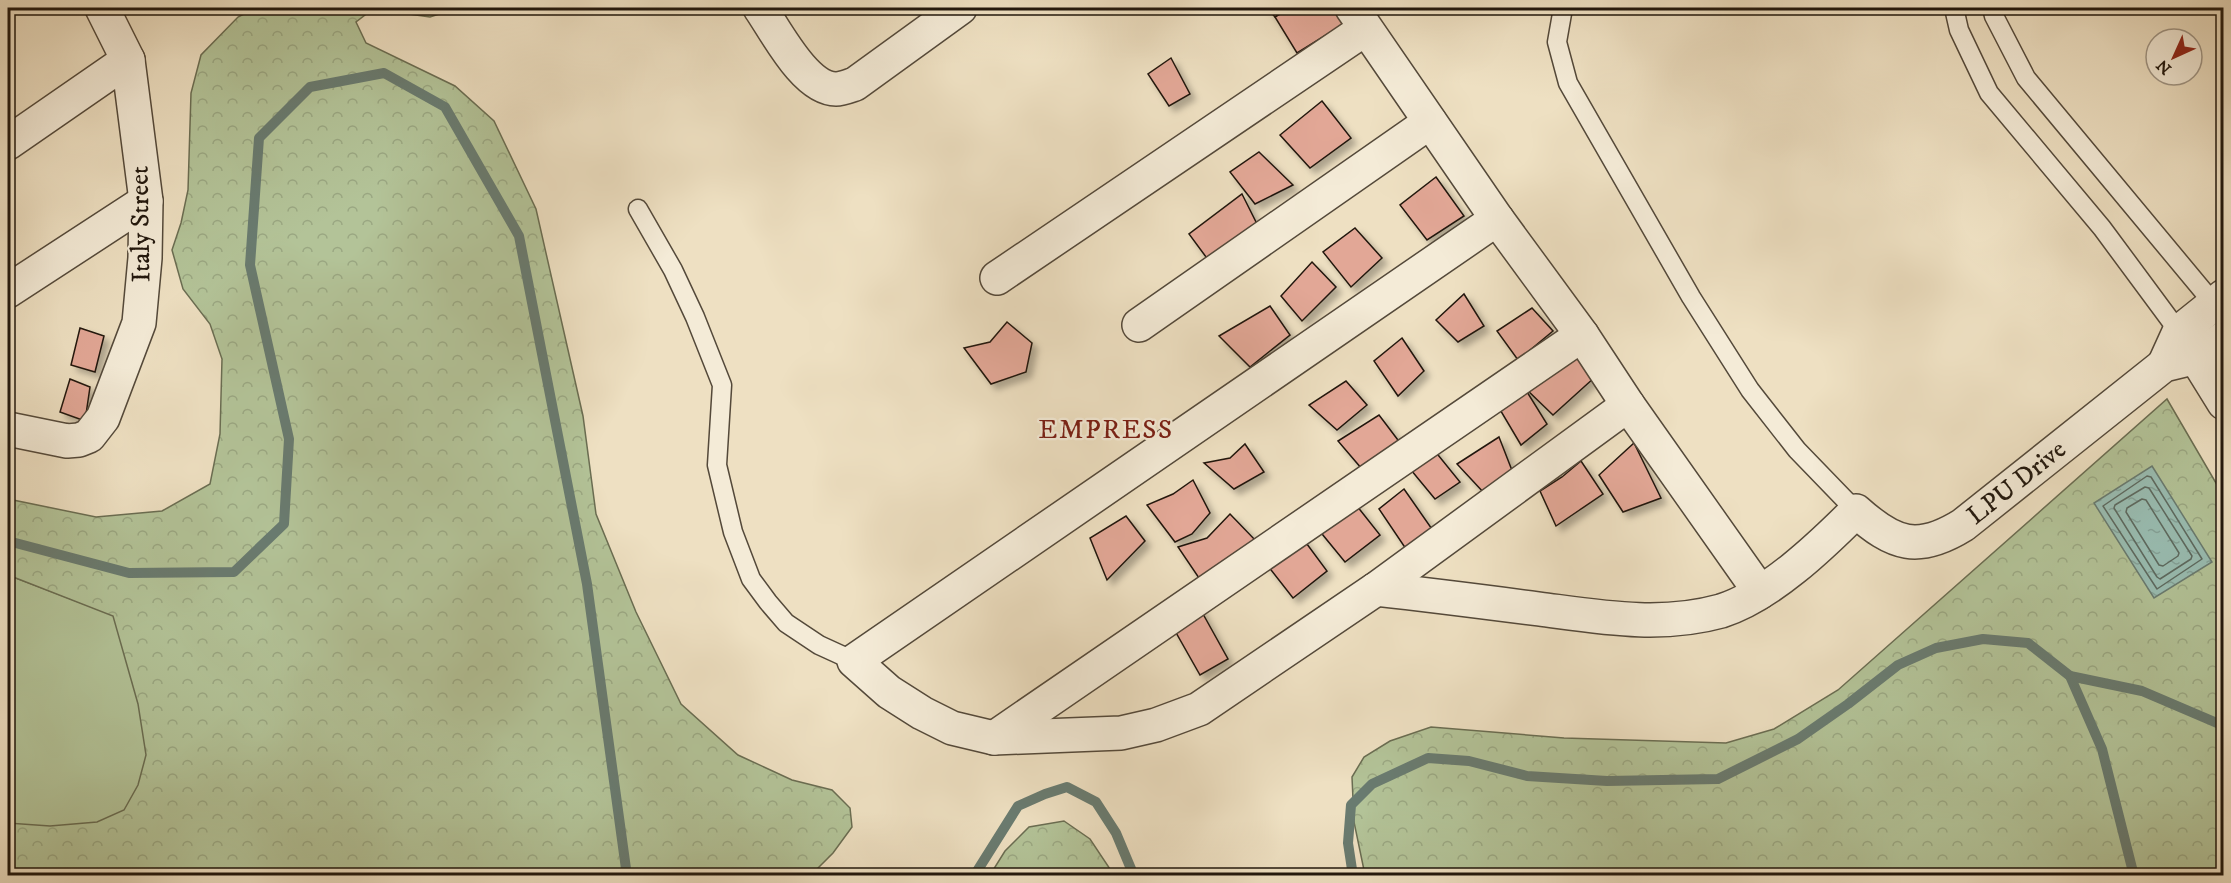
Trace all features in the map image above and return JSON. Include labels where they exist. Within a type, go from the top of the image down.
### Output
[{"type":"street","name":"Italy Street","points":[[8,429],[67,441],[89,436],[104,418],[139,323],[145,258],[146,201],[128,60],[102,8]]},
{"type":"street","points":[[760,8],[805,73],[820,86],[837,89],[855,84],[960,8]]},
{"type":"street","points":[[997,278],[1359,18],[1497,219],[1582,335],[1628,405],[1760,592]]},
{"type":"street","points":[[8,143],[128,60]]},
{"type":"street","points":[[1140,325],[1430,122]]},
{"type":"street","points":[[8,291],[146,201]]},
{"type":"street","points":[[1497,219],[854,661],[889,692],[922,713],[952,728],[994,738],[1121,733],[1156,725],[1199,709],[1376,589],[1628,405]]},
{"type":"street","name":"LPU Drive","points":[[1856,511],[1872,526],[1887,535],[1907,542],[1929,542],[1946,536],[1963,525],[2164,365],[2188,344],[2220,306]]},
{"type":"street","points":[[994,738],[1582,335]]},
{"type":"street","name":"LPU Drive","points":[[2188,344],[2223,338]]},
{"type":"street","points":[[2188,344],[2223,403]]},
{"type":"street","points":[[1376,589],[1634,621],[1679,620],[1722,610],[1760,592],[1793,569],[1856,511]]},
{"type":"lane","points":[[1563,8],[1557,42],[1568,83],[1691,297],[1750,390],[1797,450],[1856,511]]},
{"type":"lane","points":[[1954,8],[1959,30],[1989,93],[2102,228],[2188,344]]},
{"type":"lane","points":[[1992,8],[2026,78],[2220,306]]},
{"type":"lane","points":[[638,209],[673,270],[722,385],[717,465],[733,532],[751,579],[786,622],[819,645],[854,661]]},
{"type":"green space","points":[[256,8],[455,8],[430,17],[373,9],[356,22],[366,43],[455,86],[494,121],[536,209],[583,416],[596,514],[636,612],[681,704],[738,755],[792,780],[832,790],[850,808],[852,827],[833,853],[811,875],[8,875],[8,823],[50,826],[97,822],[124,810],[138,785],[146,755],[138,704],[113,616],[8,575],[8,499],[96,517],[162,511],[210,484],[220,434],[222,359],[210,324],[183,289],[172,250],[188,190],[191,93],[201,55],[238,17]]},
{"type":"green space","points":[[2167,399],[2223,495],[2223,875],[1365,875],[1354,822],[1352,777],[1364,757],[1390,741],[1431,727],[1564,738],[1726,743],[1774,729],[1838,690]]},
{"type":"green space","points":[[8,575],[186,643],[308,875],[8,875]]},
{"type":"green space","points":[[1064,821],[1090,839],[1114,875],[990,875],[1005,851],[1029,827]]},
{"type":"water","points":[[2152,466],[2212,562],[2154,598],[2094,503]]},
{"type":"building","points":[[1267,8],[1286,8],[1275,17]]},
{"type":"building","points":[[1290,8],[1334,8],[1344,24],[1297,53],[1275,17]]},
{"type":"building","points":[[1171,58],[1190,94],[1169,106],[1148,74]]},
{"type":"building","points":[[1322,101],[1351,138],[1310,168],[1280,135]]},
{"type":"building","points":[[1259,152],[1293,185],[1255,204],[1230,172]]},
{"type":"building","points":[[1436,177],[1464,216],[1427,240],[1400,205]]},
{"type":"building","points":[[1242,194],[1259,228],[1209,261],[1189,234]]},
{"type":"building","points":[[1355,228],[1382,258],[1351,287],[1323,252]]},
{"type":"building","points":[[1312,262],[1336,287],[1302,321],[1281,296]]},
{"type":"building","points":[[1464,294],[1484,326],[1458,342],[1436,320]]},
{"type":"building","points":[[1270,306],[1290,335],[1250,367],[1219,336]]},
{"type":"building","points":[[1532,308],[1553,331],[1518,360],[1497,331]]},
{"type":"building","points":[[1007,322],[1032,343],[1026,372],[991,384],[964,348],[990,342]]},
{"type":"building","points":[[80,328],[104,336],[95,372],[71,365]]},
{"type":"building","points":[[1402,338],[1424,371],[1398,396],[1374,361]]},
{"type":"building","points":[[1571,348],[1595,377],[1553,415],[1524,387]]},
{"type":"building","points":[[70,379],[90,387],[85,421],[60,412]]},
{"type":"building","points":[[1346,381],[1367,405],[1337,430],[1309,405]]},
{"type":"building","points":[[1524,387],[1547,424],[1521,445],[1499,408]]},
{"type":"building","points":[[1379,415],[1404,448],[1362,469],[1338,441]]},
{"type":"building","points":[[1499,437],[1513,473],[1485,494],[1457,464]]},
{"type":"building","points":[[1634,443],[1661,498],[1623,512],[1599,475]]},
{"type":"building","points":[[1245,444],[1264,472],[1234,489],[1204,463],[1230,458]]},
{"type":"building","points":[[1430,445],[1460,482],[1435,499],[1411,470]]},
{"type":"building","points":[[1581,461],[1603,494],[1556,526],[1540,491]]},
{"type":"building","points":[[1193,480],[1210,513],[1192,534],[1175,542],[1147,505],[1173,494]]},
{"type":"building","points":[[1404,489],[1434,532],[1406,549],[1379,509]]},
{"type":"building","points":[[1353,501],[1380,535],[1345,562],[1318,529]]},
{"type":"building","points":[[1230,514],[1258,543],[1201,581],[1178,547],[1207,538]]},
{"type":"building","points":[[1126,516],[1145,541],[1107,580],[1090,538]]},
{"type":"building","points":[[1301,536],[1327,571],[1293,598],[1264,561]]},
{"type":"building","points":[[1198,605],[1228,659],[1200,675],[1170,622]]},
{"type":"waterway","points":[[8,541],[129,573],[234,572],[284,524],[289,439],[250,265],[259,138],[310,87],[384,73],[445,107],[519,236],[587,584],[627,876]]},
{"type":"waterway","points":[[1353,876],[1348,843],[1351,805],[1372,784],[1428,758],[1469,761],[1527,776],[1607,781],[1718,779],[1798,739],[1898,665],[1936,648],[1983,639],[2028,643],[2070,676],[2102,749],[2134,876]]},
{"type":"waterway","points":[[2070,676],[2142,691],[2224,726]]},
{"type":"waterway","points":[[974,876],[1018,806],[1067,787],[1096,802],[1116,833],[1134,876]]},
{"type":"district","name":"EMPRESS","points":[[1106,430]]}]
